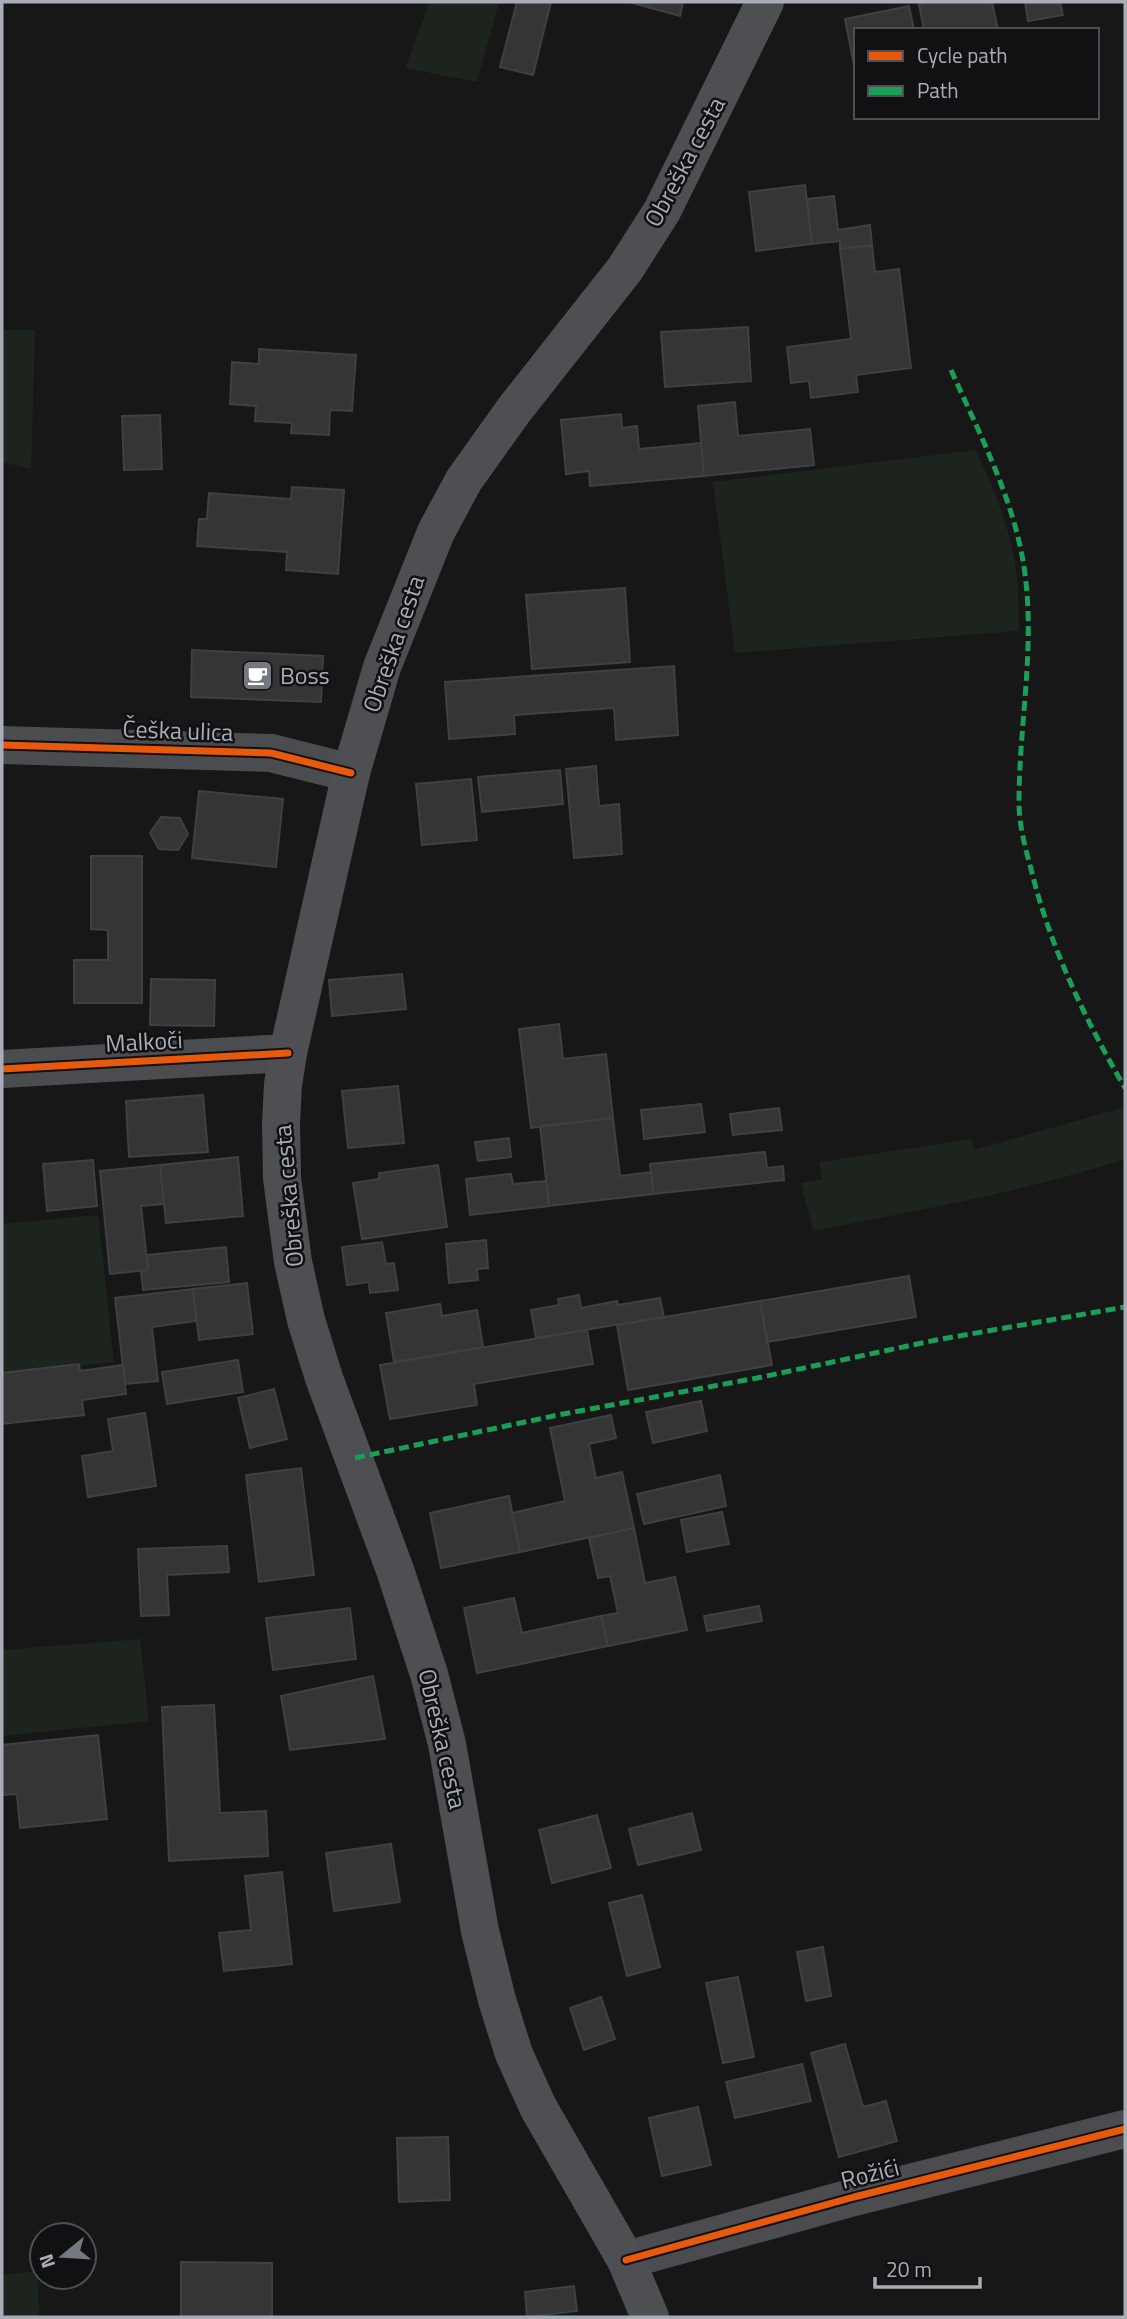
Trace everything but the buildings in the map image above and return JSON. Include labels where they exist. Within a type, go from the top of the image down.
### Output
[{"type":"main road","name":"Obreška cesta","points":[[650,2317],[626,2260],[538,2107],[514,2054],[497,2000],[480,1931],[447,1744],[429,1674],[306,1320],[293,1262],[282,1178],[281,1124],[288,1053],[351,773],[382,667],[436,532],[478,460],[625,269],[662,211],[765,2]]},
{"type":"street","name":"Češka ulica","points":[[2,745],[271,754],[351,773]]},
{"type":"street","name":"Malkoči","points":[[2,1069],[288,1053]]},
{"type":"street","name":"Rožići","points":[[626,2260],[854,2197],[1125,2129]]},
{"type":"shaded area","points":[[430,2],[499,2],[477,82],[405,68]]},
{"type":"shaded area","points":[[2,330],[35,330],[31,469],[2,462]]},
{"type":"shaded area","points":[[976,450],[992,486],[1012,548],[1017,579],[1019,631],[735,653],[713,482]]},
{"type":"shaded area","points":[[1125,1107],[1125,1159],[1009,1191],[813,1231],[801,1183],[822,1179],[819,1162],[972,1139],[974,1150]]},
{"type":"shaded area","points":[[98,1215],[114,1362],[2,1375],[2,1224]]},
{"type":"shaded area","points":[[140,1639],[149,1721],[2,1736],[2,1650]]},
{"type":"shaded area","points":[[28,2272],[28,2291],[38,2291],[39,2317],[2,2317],[2,2275]]},
{"type":"marked path","points":[[951,370],[1005,495],[1014,521],[1025,574],[1028,631],[1019,802],[1025,844],[1048,926],[1070,982],[1125,1088]]},
{"type":"marked path","points":[[355,1458],[936,1340],[1125,1307]]},
{"type":"cycle path","points":[[2,745],[271,753],[351,773]]},
{"type":"cycle path","points":[[2,1069],[288,1053]]},
{"type":"cycle path","points":[[626,2260],[854,2197],[1125,2129]]},
{"type":"place","name":"Boss","points":[[257,676]]}]
